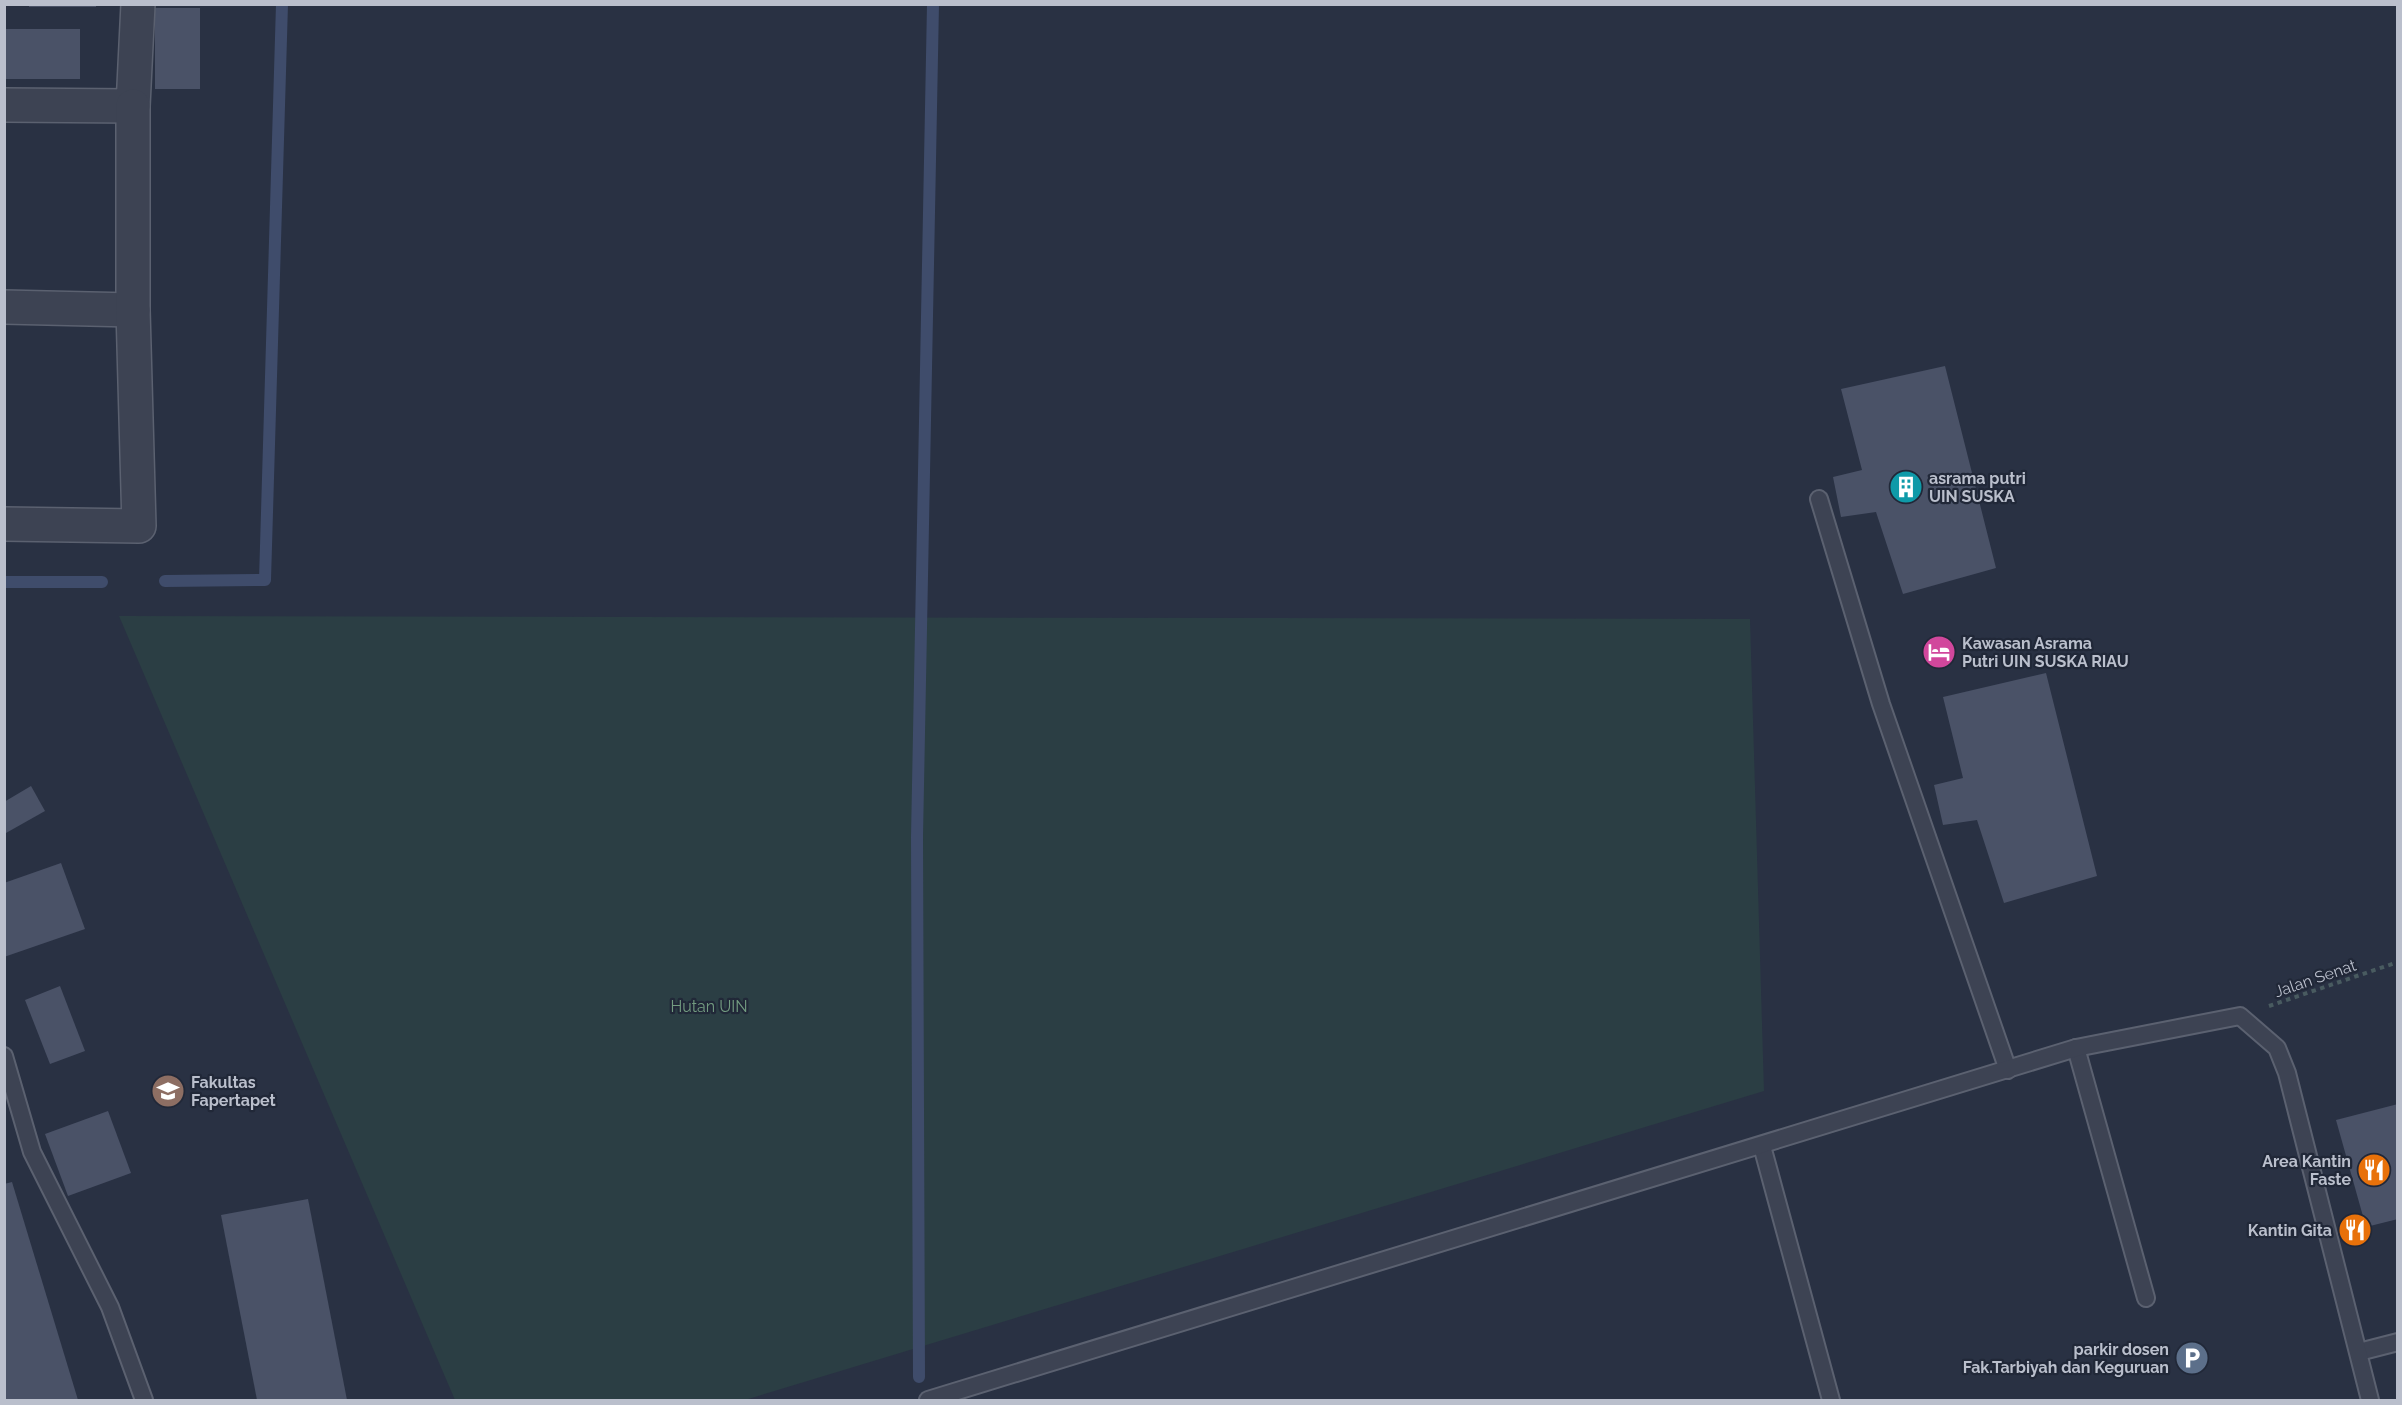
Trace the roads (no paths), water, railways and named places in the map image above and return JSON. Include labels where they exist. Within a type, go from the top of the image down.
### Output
[{"type":"street","points":[[4,524],[139,526],[133,310],[133,106],[138,4]]},
{"type":"street","points":[[4,105],[133,106]]},
{"type":"street","points":[[4,307],[133,310]]},
{"type":"lane","points":[[1819,499],[1881,704],[2008,1070]]},
{"type":"lane","points":[[932,1400],[2076,1048],[2240,1016],[2277,1048],[2287,1073],[2370,1401]]},
{"type":"lane","points":[[2076,1048],[2146,1298]]},
{"type":"lane","points":[[4,1056],[32,1152],[110,1307],[144,1401]]},
{"type":"lane","points":[[1762,1146],[1831,1401]]},
{"type":"lane","points":[[2359,1352],[2397,1342]]},
{"type":"waterway","points":[[165,581],[265,580],[282,4]]},
{"type":"waterway","points":[[919,1377],[917,837],[933,4]]},
{"type":"waterway","points":[[4,582],[102,582]]},
{"type":"place","name":"asrama putri UIN SUSKA","points":[[1906,487]]},
{"type":"place","name":"Kawasan Asrama Putri UIN SUSKA RIAU","points":[[1939,652]]},
{"type":"place","name":"Fakultas Fapertapet","points":[[168,1091]]},
{"type":"place","name":"Area Kantin Faste","points":[[2374,1170]]},
{"type":"place","name":"Kantin Gita","points":[[2355,1230]]},
{"type":"place","name":"parkir dosen Fak.Tarbiyah dan Keguruan","points":[[2192,1358]]},
{"type":"park label","name":"Hutan UIN","points":[[709,1006]]}]
